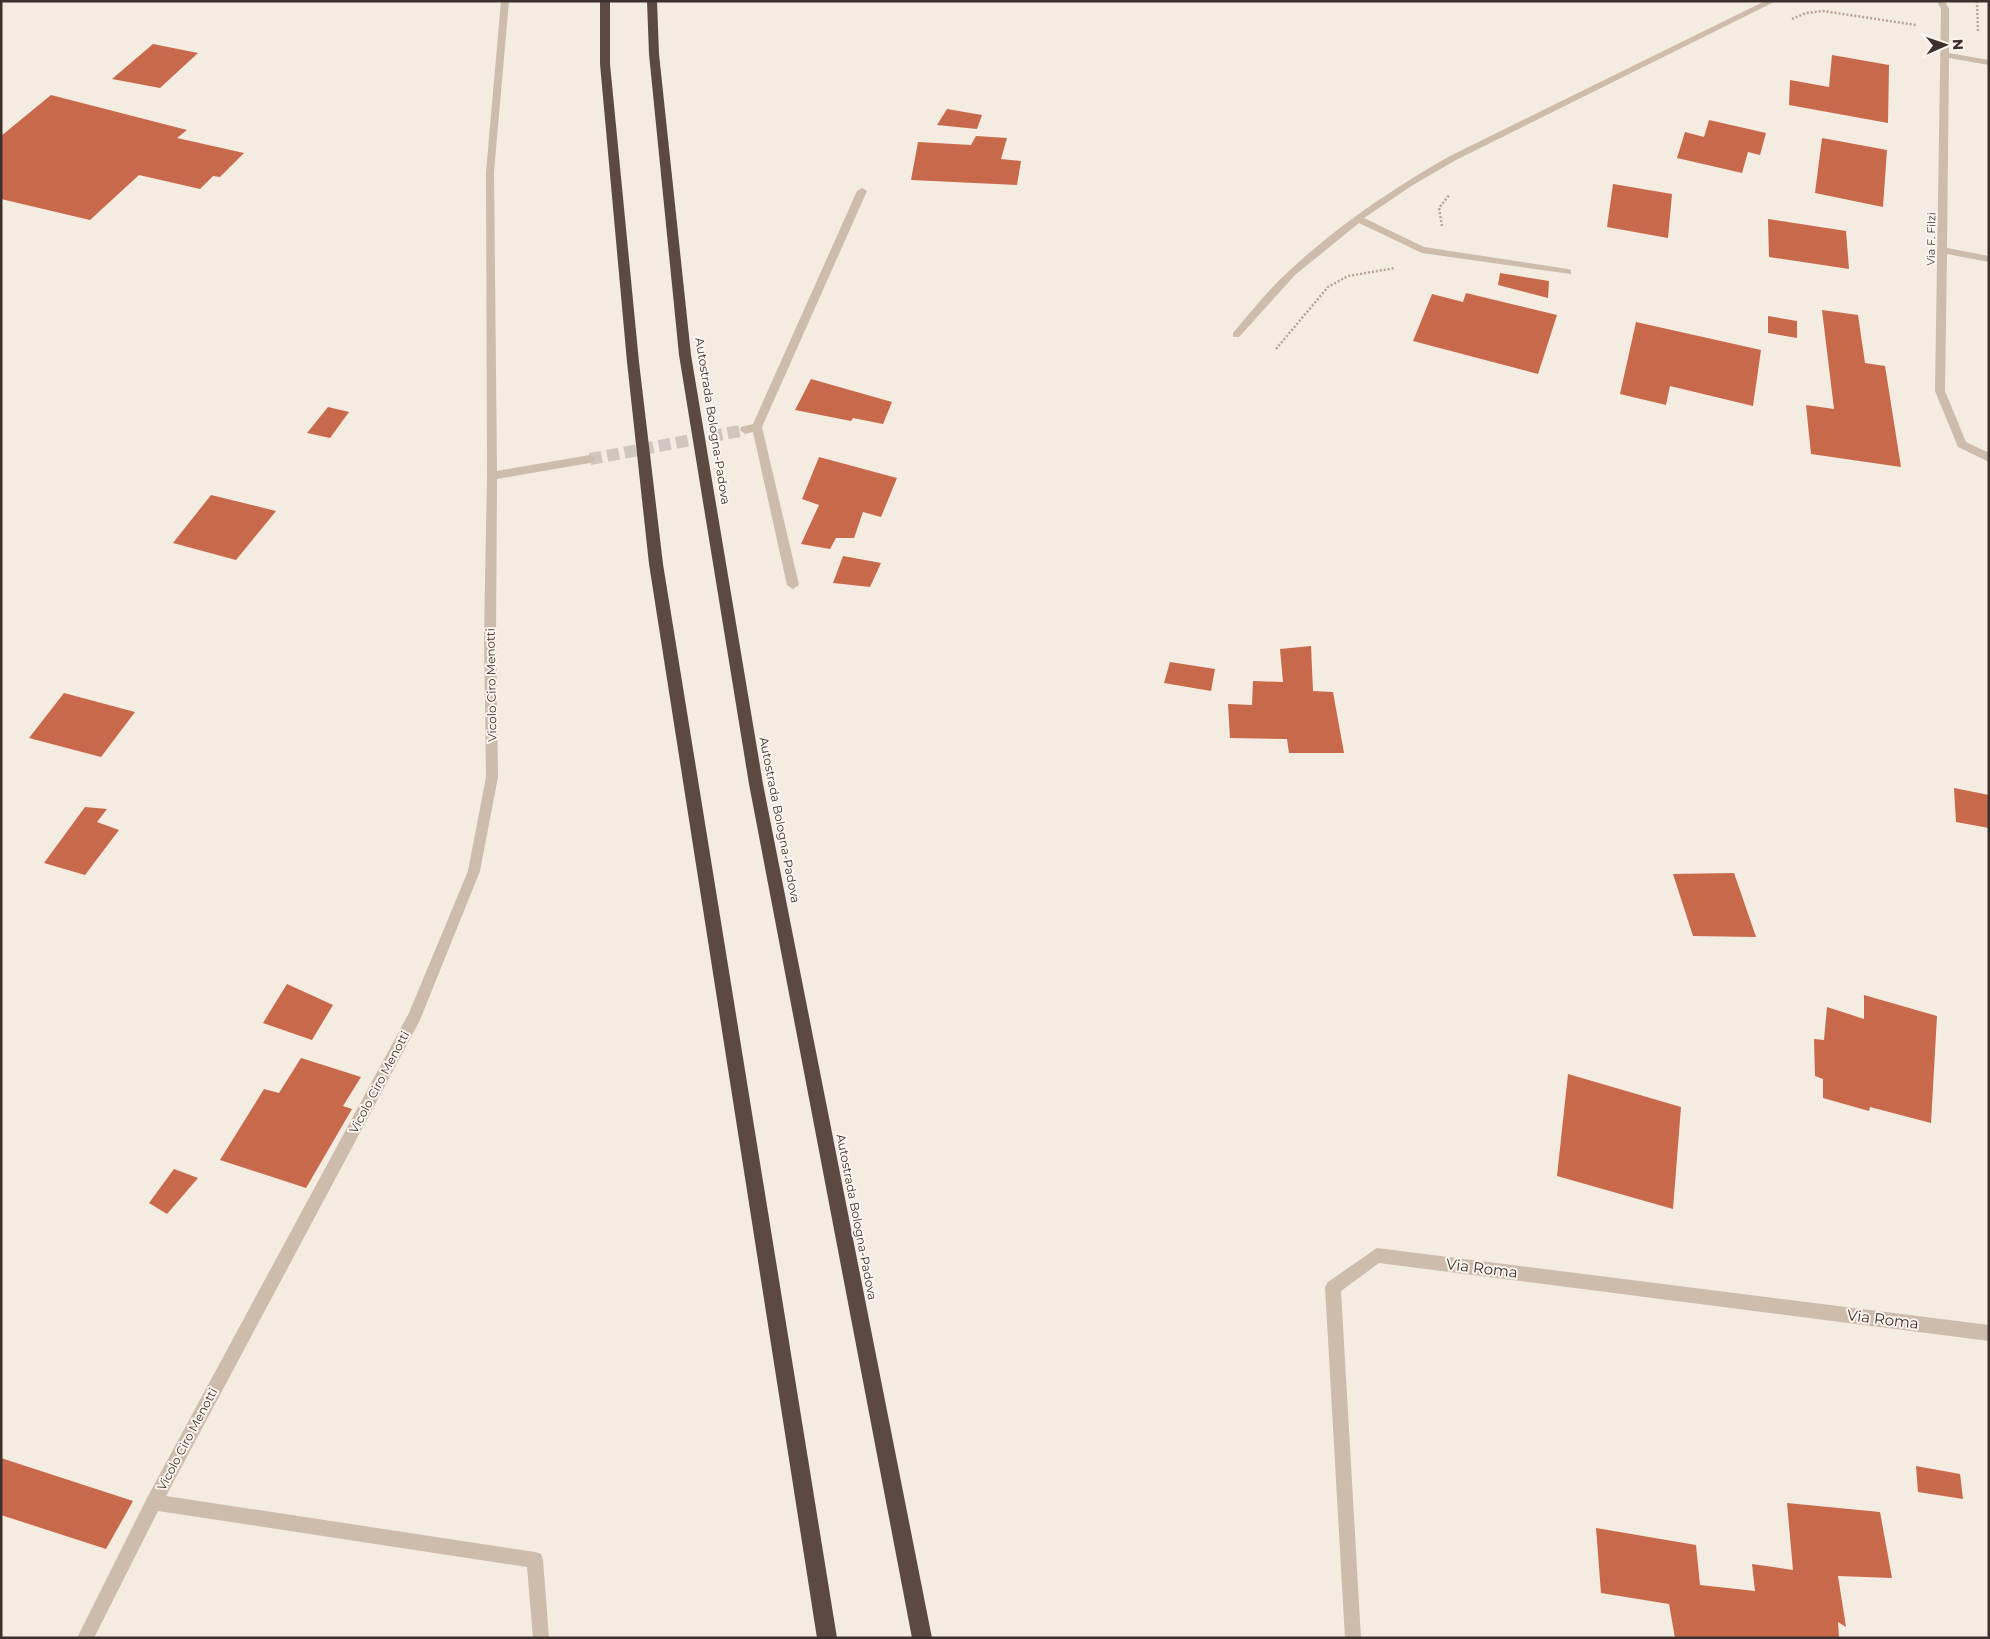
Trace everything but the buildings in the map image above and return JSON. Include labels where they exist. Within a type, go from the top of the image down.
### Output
[{"type":"highway","points":[[605,1],[606,74],[633,362],[656,564],[827,1638]]},
{"type":"highway","name":"Autostrada Bologna-Padova","points":[[652,1],[654,54],[685,355],[756,784],[922,1638]]},
{"type":"street","name":"Vicolo Ciro Menotti","points":[[85,1638],[154,1502],[415,1016],[474,872],[492,777],[490,635],[492,476],[490,172],[505,1]]},
{"type":"street","points":[[1236,335],[1292,273],[1358,218],[1406,184],[1453,158],[1772,1]]},
{"type":"street","name":"Via F. Filzi","points":[[1941,1],[1945,9],[1940,391],[1962,444],[1989,458]]},
{"type":"street","points":[[1944,55],[1989,63]]},
{"type":"street","points":[[792,585],[757,427],[862,191]]},
{"type":"street","points":[[1358,218],[1422,250],[1568,272]]},
{"type":"street","points":[[1942,250],[1989,260]]},
{"type":"street","points":[[745,430],[757,427]]},
{"type":"street","points":[[492,476],[590,459]]},
{"type":"street","name":"Via Roma","points":[[1353,1638],[1333,1287],[1377,1255],[1989,1333]]},
{"type":"street","points":[[154,1502],[535,1560],[542,1638]]},
{"type":"path","points":[[1789,20],[1806,13],[1823,10],[1978,36],[1977,1]]},
{"type":"path","points":[[1276,349],[1328,287],[1348,276],[1371,274],[1398,267],[1425,249],[1440,234],[1442,226],[1440,208],[1451,193]]},
{"type":"tunnel","points":[[590,459],[745,430]]}]
